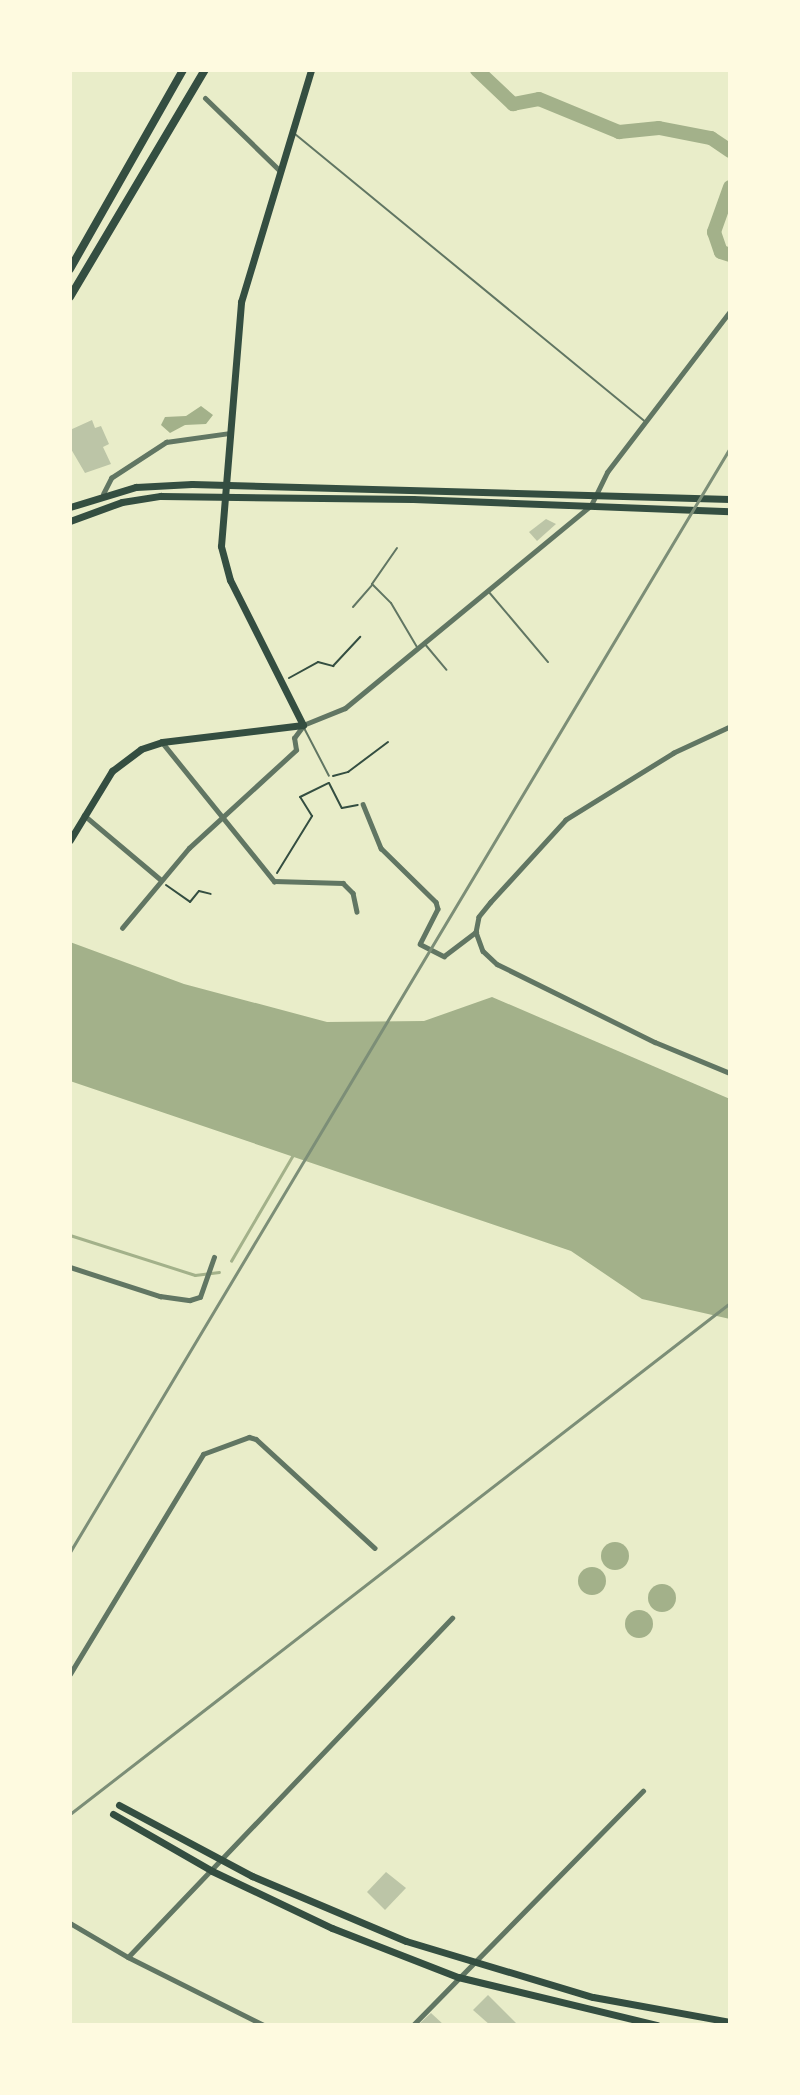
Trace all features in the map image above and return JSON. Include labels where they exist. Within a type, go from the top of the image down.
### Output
[{"type":"highway","points":[[70,269],[183,70]]},
{"type":"highway","points":[[70,297],[205,70]]},
{"type":"main road","points":[[70,840],[118,765],[141,749],[162,742],[303,725],[224,565],[221,545],[241,302],[278,169],[311,70]]},
{"type":"main road","points":[[70,507],[103,494],[192,484],[598,492],[726,499]]},
{"type":"main road","points":[[70,521],[122,502],[161,496],[591,505],[730,511]]},
{"type":"main road","points":[[119,1805],[221,1860],[333,1913],[473,1965],[593,1997],[730,2022]]},
{"type":"main road","points":[[113,1814],[212,1871],[332,1928],[458,1977],[657,2025]]},
{"type":"street","points":[[205,98],[278,169]]},
{"type":"street","points":[[122,928],[160,879],[220,818],[296,750],[294,738],[303,725],[345,708],[591,505],[607,472],[730,311]]},
{"type":"street","points":[[103,494],[111,478],[166,442],[230,433]]},
{"type":"street","points":[[730,727],[682,748],[566,820],[491,902],[479,918],[476,932],[482,951],[496,964],[655,1042],[730,1073]]},
{"type":"street","points":[[162,742],[220,818],[274,881],[343,883],[353,893],[357,912]]},
{"type":"street","points":[[363,804],[380,848],[436,902],[438,909],[420,944],[444,956],[476,932]]},
{"type":"street","points":[[85,815],[160,879]]},
{"type":"street","points":[[70,1267],[160,1296],[190,1300],[200,1297],[214,1257]]},
{"type":"street","points":[[70,1674],[203,1454],[249,1437],[256,1439],[375,1548]]},
{"type":"street","points":[[128,1957],[452,1618]]},
{"type":"street","points":[[413,2025],[643,1791]]},
{"type":"street","points":[[70,1923],[128,1957],[264,2025]]},
{"type":"lane","points":[[292,131],[645,421]]},
{"type":"lane","points":[[353,607],[397,548]]},
{"type":"lane","points":[[372,584],[391,603],[417,648]]},
{"type":"lane","points":[[486,589],[548,662]]},
{"type":"lane","points":[[424,643],[447,670]]},
{"type":"lane","points":[[303,725],[329,776]]},
{"type":"path","points":[[282,682],[318,662],[333,666],[360,637]]},
{"type":"path","points":[[363,804],[342,807],[329,783],[329,776],[348,772],[388,742]]},
{"type":"path","points":[[274,881],[286,852],[312,816],[300,797],[329,783]]},
{"type":"path","points":[[160,879],[190,902],[199,891],[211,894]]},
{"type":"shaded area","points":[[201,406],[213,415],[206,424],[185,425],[170,433],[161,425],[165,417],[186,416]]},
{"type":"shaded area","points":[[70,942],[184,984],[327,1022],[424,1021],[492,997],[730,1099],[730,1319],[642,1299],[571,1251],[70,1081]]},
{"type":"shaded area","points":[[615,1542],[625,1546],[629,1556],[625,1566],[615,1570],[605,1566],[601,1556],[605,1546]]},
{"type":"shaded area","points":[[592,1567],[602,1571],[606,1581],[602,1591],[592,1595],[582,1591],[578,1581],[582,1571]]},
{"type":"shaded area","points":[[662,1584],[672,1588],[676,1598],[672,1608],[662,1612],[652,1608],[648,1598],[652,1588]]},
{"type":"shaded area","points":[[639,1610],[649,1614],[653,1624],[649,1634],[639,1638],[629,1634],[625,1624],[629,1614]]},
{"type":"building","points":[[92,420],[95,428],[101,426],[109,444],[103,447],[111,464],[85,473],[71,449],[70,430]]},
{"type":"building","points":[[546,519],[556,524],[537,541],[529,532]]},
{"type":"building","points":[[386,1872],[406,1888],[385,1910],[367,1892]]},
{"type":"building","points":[[488,1995],[518,2025],[490,2025],[473,2010]]},
{"type":"building","points":[[431,2013],[444,2025],[418,2025]]},
{"type":"waterway","points":[[477,70],[513,104],[539,99],[619,132],[659,128],[711,138],[730,151]]},
{"type":"waterway","points":[[730,187],[714,232],[721,252],[730,255]]},
{"type":"waterway","points":[[231,1261],[293,1155]]},
{"type":"waterway","points":[[70,1235],[195,1275],[219,1272]]},
{"type":"railway","points":[[70,1552],[730,448]]},
{"type":"railway","points":[[70,1814],[730,1303]]}]
